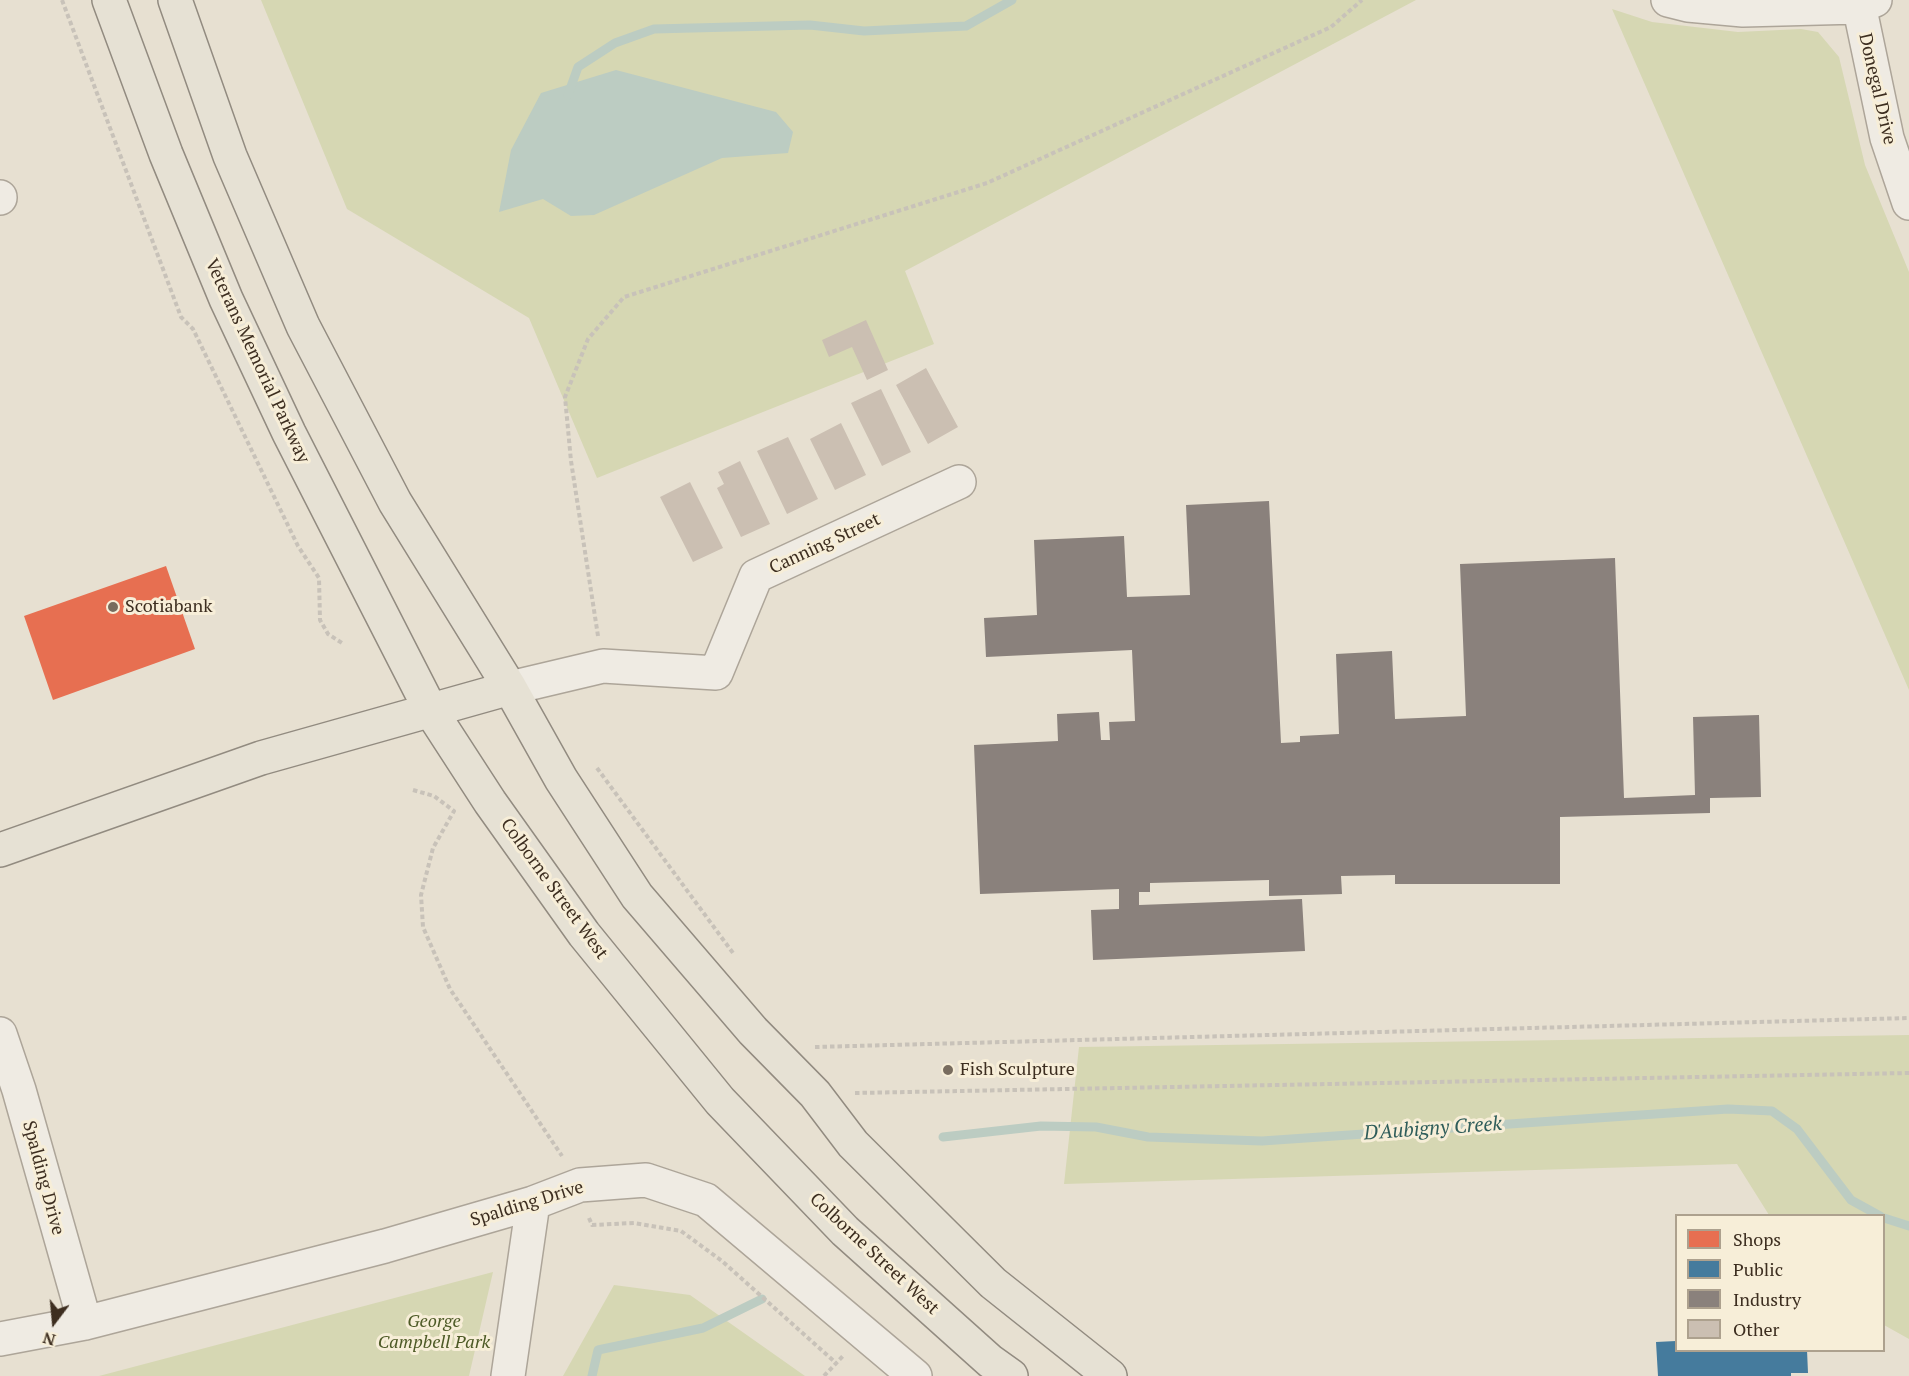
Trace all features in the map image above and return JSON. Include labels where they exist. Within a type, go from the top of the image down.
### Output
[{"type":"main road","name":"Veterans Memorial Parkway","points":[[109,0],[166,154],[226,298],[289,433],[431,711]]},
{"type":"main road","points":[[175,0],[230,156],[303,326],[395,502],[510,688],[561,779],[637,896],[697,969],[753,1031],[815,1094],[853,1144],[993,1283],[1110,1376]]},
{"type":"main road","name":"Canning Street","points":[[431,711],[510,688]]},
{"type":"main road","points":[[0,850],[261,758],[431,711]]},
{"type":"main road","name":"Colborne Street West","points":[[431,711],[490,801],[584,934],[720,1101],[845,1231],[990,1361],[1011,1376]]},
{"type":"street","points":[[1668,0],[1688,5],[1743,10],[1864,2]]},
{"type":"street","name":"Donegal Drive","points":[[1864,2],[1887,138],[1909,203]]},
{"type":"street","name":"Canning Street","points":[[510,688],[603,666],[716,673],[756,576],[959,482]]},
{"type":"street","name":"Spalding Drive","points":[[0,1034],[19,1090],[85,1323]]},
{"type":"street","name":"Spalding Drive","points":[[0,1339],[85,1323],[385,1246],[533,1203],[579,1185],[646,1180],[706,1200],[915,1376]]},
{"type":"street","points":[[508,1376],[533,1203]]},
{"type":"path","points":[[62,0],[181,317],[193,328],[297,546],[319,578],[320,620],[328,634],[342,643]]},
{"type":"path","points":[[603,666],[571,461],[565,397],[588,339],[624,297],[987,183],[1331,27],[1362,0]]},
{"type":"path","points":[[597,768],[739,961]]},
{"type":"path","points":[[413,789],[434,796],[454,811],[433,848],[421,895],[423,927],[427,937],[450,989],[579,1185],[592,1225],[634,1223],[681,1231],[722,1261],[836,1363],[824,1376]]},
{"type":"path","points":[[803,1048],[1909,1018]]},
{"type":"path","points":[[846,1093],[1909,1073]]},
{"type":"green space","points":[[261,0],[1416,0],[905,271],[934,344],[597,478],[529,318],[347,209]]},
{"type":"green space","points":[[1612,9],[1652,22],[1738,32],[1801,29],[1818,32],[1839,57],[1865,165],[1909,272],[1909,690]]},
{"type":"green space","points":[[1909,1035],[1909,1339],[1885,1326],[1885,1214],[1768,1214],[1737,1164],[1064,1184],[1079,1047]]},
{"type":"green space","name":"George Campbell Park","points":[[493,1272],[469,1376],[99,1376]]},
{"type":"green space","points":[[614,1285],[690,1295],[805,1376],[563,1376]]},
{"type":"shaded area","points":[[616,70],[776,112],[793,132],[788,153],[722,158],[594,215],[571,216],[543,199],[499,212],[511,150],[541,93]]},
{"type":"building: Shops","points":[[166,566],[195,649],[53,700],[24,616]]},
{"type":"building: Public","points":[[1675,1341],[1675,1352],[1807,1352],[1808,1373],[1791,1373],[1791,1376],[1658,1376],[1656,1342]]},
{"type":"building: Industry","points":[[1269,501],[1281,743],[1300,742],[1300,736],[1339,734],[1336,654],[1392,651],[1395,719],[1466,716],[1460,564],[1615,558],[1624,798],[1695,795],[1693,717],[1759,715],[1761,797],[1710,798],[1710,813],[1560,817],[1560,884],[1395,884],[1395,875],[1341,876],[1342,894],[1269,896],[1269,880],[1150,883],[1150,892],[1139,892],[1139,905],[1302,899],[1305,951],[1093,960],[1091,910],[1119,909],[1119,889],[980,894],[974,745],[1058,741],[1057,714],[1099,712],[1101,740],[1110,740],[1109,722],[1135,721],[1132,650],[986,657],[984,618],[1037,615],[1034,540],[1124,536],[1127,597],[1190,595],[1186,505]]},
{"type":"building: Other","points":[[866,320],[888,370],[867,380],[852,347],[829,357],[822,340]]},
{"type":"building: Other","points":[[926,368],[958,427],[928,444],[896,385]]},
{"type":"building: Other","points":[[881,389],[911,452],[882,466],[851,403]]},
{"type":"building: Other","points":[[841,423],[866,475],[835,490],[810,439]]},
{"type":"building: Other","points":[[788,437],[818,499],[787,514],[757,451]]},
{"type":"building: Other","points":[[740,461],[770,524],[741,537],[717,488],[724,484],[718,472]]},
{"type":"building: Other","points":[[690,482],[723,548],[693,562],[660,497]]},
{"type":"waterway","points":[[568,95],[578,67],[615,43],[654,29],[810,25],[864,31],[966,26],[1012,0]]},
{"type":"waterway","name":"D'Aubigny Creek","points":[[943,1137],[1041,1126],[1096,1127],[1148,1137],[1262,1141],[1728,1109],[1772,1111],[1797,1129],[1851,1200],[1876,1214]]},
{"type":"waterway","name":"D'Aubigny Creek","points":[[1885,1218],[1909,1226]]},
{"type":"waterway","points":[[592,1376],[598,1350],[703,1328],[762,1299]]},
{"type":"place","name":"Scotiabank","points":[[113,607]]},
{"type":"place","name":"Fish Sculpture","points":[[948,1070]]}]
